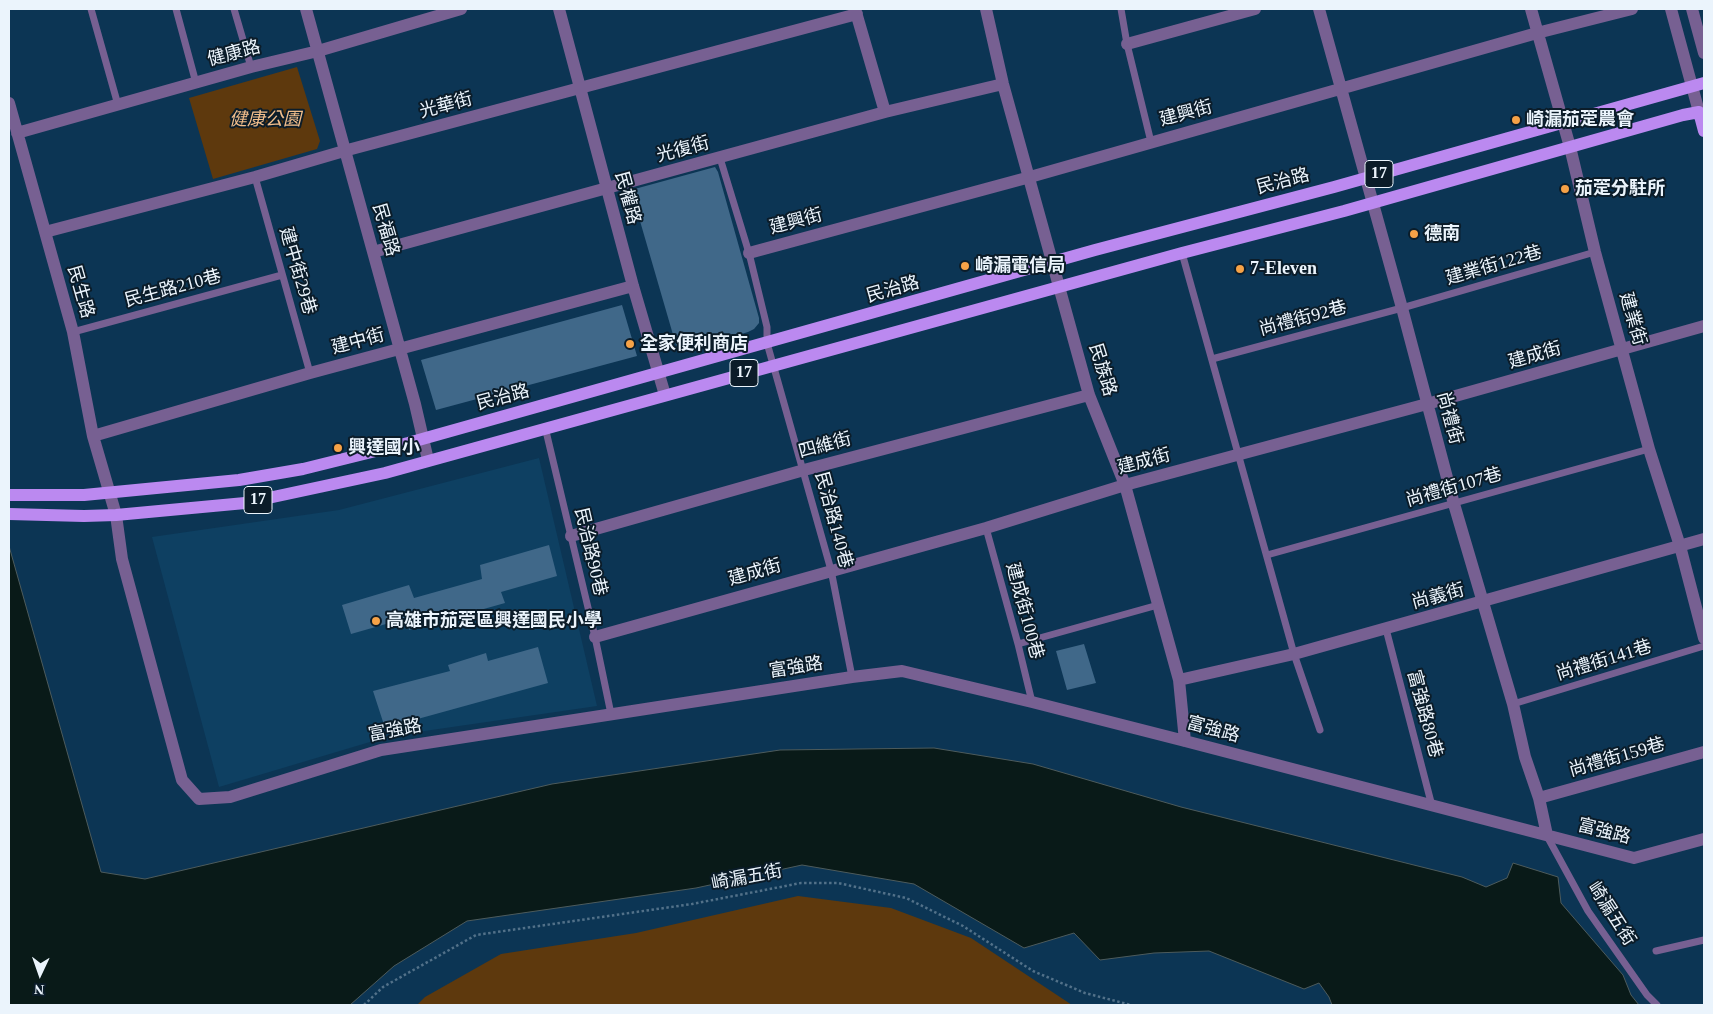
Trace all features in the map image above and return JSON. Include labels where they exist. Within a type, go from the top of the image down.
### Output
[{"type":"main road","name":"民治路","points":[[9,495],[110,493],[239,480],[294,471],[658,374],[1698,85]]},
{"type":"main road","points":[[1702,111],[1704,131]]},
{"type":"main road","name":"17","points":[[9,514],[116,515],[245,503],[385,473],[545,427],[1182,253],[1373,203],[1702,111]]},
{"type":"street","name":"民福路","points":[[306,9],[428,460]]},
{"type":"street","name":"健康路","points":[[17,134],[251,67],[318,51],[461,9]]},
{"type":"street","name":"民權路","points":[[559,9],[633,286],[665,395]]},
{"type":"street","name":"民族路","points":[[986,9],[1003,84],[1089,395],[1125,485],[1179,680],[1185,741]]},
{"type":"street","points":[[1127,44],[1255,9]]},
{"type":"street","name":"尚禮街","points":[[1319,9],[1454,504],[1539,798],[1547,835]]},
{"type":"street","name":"建業街","points":[[1530,9],[1570,147],[1594,252],[1623,350],[1649,449],[1680,546],[1704,638]]},
{"type":"street","name":"建興街","points":[[749,253],[1030,177],[1537,33],[1632,9]]},
{"type":"street","points":[[1671,9],[1698,85],[1702,111]]},
{"type":"street","points":[[1692,9],[1704,53]]},
{"type":"street","name":"光華街","points":[[45,232],[579,89],[856,11]]},
{"type":"street","points":[[856,11],[885,112]]},
{"type":"street","name":"光復街","points":[[373,252],[885,112],[1003,84]]},
{"type":"street","name":"民生路","points":[[9,103],[73,332],[93,436],[110,493]]},
{"type":"street","name":"建中街","points":[[93,436],[310,374],[633,286]]},
{"type":"street","name":"建成街","points":[[595,637],[986,528],[1125,485],[1427,404],[1704,326]]},
{"type":"street","name":"四維街","points":[[571,536],[804,470],[1089,395]]},
{"type":"street","name":"富強路","points":[[110,493],[116,515],[122,559],[182,780],[199,799],[230,797],[381,750],[852,677],[902,671],[1185,741],[1634,858],[1704,839]]},
{"type":"street","name":"尚義街","points":[[1179,680],[1294,654],[1704,540]]},
{"type":"street","name":"尚禮街159巷","points":[[1539,798],[1704,752]]},
{"type":"lane","points":[[91,9],[118,105]]},
{"type":"lane","points":[[176,9],[196,83]]},
{"type":"lane","points":[[234,9],[251,67]]},
{"type":"lane","points":[[1121,9],[1127,44],[1151,142]]},
{"type":"lane","name":"民治路140巷","points":[[720,158],[749,253],[767,328],[767,343],[831,570],[852,677]]},
{"type":"lane","name":"建中街29巷","points":[[255,177],[310,374]]},
{"type":"lane","name":"建業街122巷","points":[[1402,308],[1594,252]]},
{"type":"lane","points":[[1182,253],[1294,654],[1320,730]]},
{"type":"lane","name":"民生路210巷","points":[[73,332],[282,275]]},
{"type":"lane","name":"尚禮街92巷","points":[[1212,359],[1402,308]]},
{"type":"lane","name":"民治路90巷","points":[[545,427],[595,637],[610,714]]},
{"type":"lane","name":"尚禮街107巷","points":[[1266,555],[1649,449]]},
{"type":"lane","name":"建成街100巷","points":[[986,528],[1032,702]]},
{"type":"lane","points":[[1018,644],[1158,605]]},
{"type":"lane","name":"富強路80巷","points":[[1386,629],[1432,806]]},
{"type":"lane","name":"尚禮街141巷","points":[[1513,704],[1704,646]]},
{"type":"lane","name":"崎漏五街","points":[[1547,835],[1588,911],[1647,995],[1657,1005]]},
{"type":"lane","points":[[1656,951],[1704,940]]},
{"type":"path","name":"崎漏五街","points":[[364,1005],[383,987],[476,935],[692,904],[801,883],[838,883],[906,898],[963,926],[1033,971],[1085,993],[1131,1005]]},
{"type":"shaded area","name":"高雄市茄萣區興達國民小學","points":[[539,458],[597,706],[390,736],[219,787],[152,537],[339,510]]},
{"type":"shaded area","points":[[9,546],[101,872],[145,879],[552,784],[780,750],[934,748],[1033,764],[1181,807],[1462,877],[1486,887],[1507,878],[1513,863],[1558,877],[1561,903],[1623,975],[1631,995],[1639,1005],[1332,1005],[1319,983],[1304,989],[1209,951],[1154,953],[1100,960],[1074,933],[1024,948],[914,884],[802,865],[696,888],[467,921],[394,966],[350,1005],[9,1005]]},
{"type":"green space","name":"健康公園","points":[[297,67],[320,141],[317,149],[213,179],[189,98]]},
{"type":"green space","points":[[798,896],[891,908],[971,938],[1072,1005],[417,1005],[425,997],[501,954],[636,933]]},
{"type":"building","points":[[715,167],[718,172],[759,323],[748,332],[692,349],[680,348],[676,345],[631,190]]},
{"type":"building","points":[[622,305],[637,356],[436,410],[421,360]]},
{"type":"building","points":[[549,545],[557,576],[501,592],[505,603],[409,630],[407,618],[351,634],[342,605],[409,585],[414,598],[482,579],[480,565]]},
{"type":"building","points":[[1084,644],[1096,683],[1067,690],[1056,651]]},
{"type":"building","points":[[538,647],[548,683],[385,728],[373,691],[450,671],[448,665],[486,653],[488,661]]},
{"type":"place","name":"崎漏茄萣農會","points":[[1516,120]]},
{"type":"place","name":"茄萣分駐所","points":[[1565,189]]},
{"type":"place","name":"德南","points":[[1414,234]]},
{"type":"place","name":"崎漏電信局","points":[[965,266]]},
{"type":"place","name":"7-Eleven","points":[[1240,269]]},
{"type":"place","name":"全家便利商店","points":[[630,344]]},
{"type":"place","name":"興達國小","points":[[338,448]]},
{"type":"place","name":"高雄市茄萣區興達國民小學","points":[[376,621]]}]
